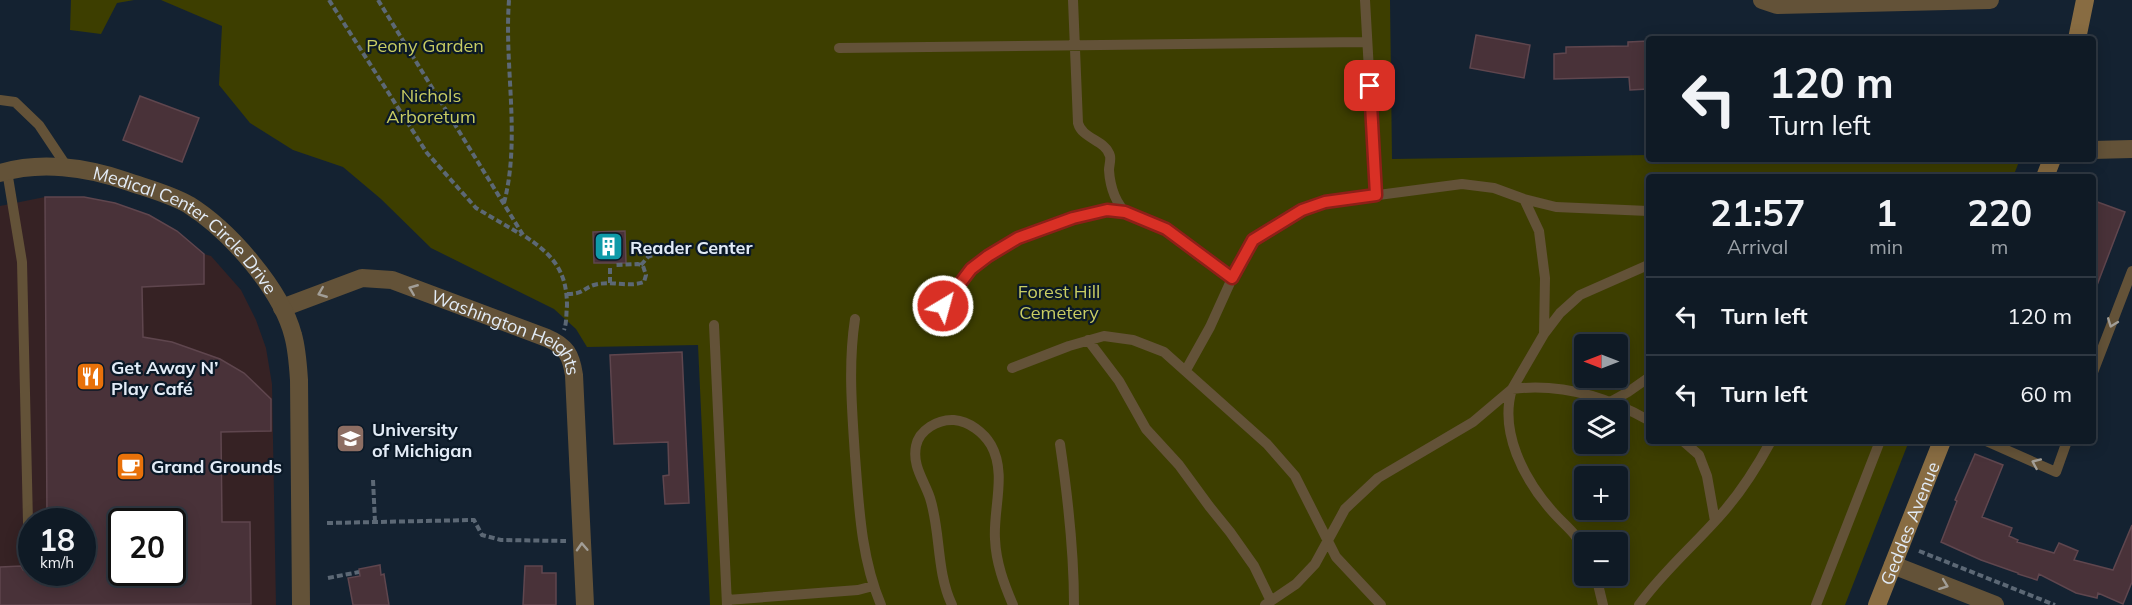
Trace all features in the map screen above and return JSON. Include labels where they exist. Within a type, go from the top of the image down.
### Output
[{"type":"main road","points":[[2079,36],[2085,0]]},
{"type":"main road","name":"Geddes Avenue","points":[[1877,605],[1941,444]]},
{"type":"street","points":[[1762,0],[1777,4],[1990,0]]},
{"type":"street","points":[[2096,150],[2132,149]]},
{"type":"street","name":"Medical Center Circle Drive","points":[[3,172],[67,167],[108,175],[159,192],[188,204],[211,221],[255,266],[282,308],[293,334],[299,380],[301,605]]},
{"type":"street","name":"Washington Heights","points":[[282,308],[362,278],[392,280],[556,342],[566,349],[572,360],[574,375],[585,605]]},
{"type":"street","points":[[1893,566],[1995,605]]},
{"type":"lane","points":[[1073,0],[1079,127],[1081,131],[1107,150],[1110,156],[1109,169],[1113,192],[1125,212]]},
{"type":"lane","points":[[1365,0],[1376,195]]},
{"type":"lane","points":[[839,48],[1367,42]]},
{"type":"lane","points":[[0,100],[15,102],[39,125],[67,167]]},
{"type":"lane","points":[[3,172],[22,262],[28,508]]},
{"type":"lane","points":[[1186,370],[1253,240],[1302,210],[1325,202],[1462,184],[1494,188],[1524,200],[1556,207],[1646,211]]},
{"type":"lane","points":[[1524,200],[1539,231],[1545,278],[1544,334]]},
{"type":"lane","points":[[943,306],[971,269],[1018,238],[1050,225],[1107,210],[1125,212],[1166,229],[1232,278]]},
{"type":"lane","points":[[1574,532],[1552,511],[1527,477],[1514,448],[1507,417],[1507,404],[1512,389],[1544,334],[1560,313],[1580,295],[1646,266]]},
{"type":"lane","points":[[2096,365],[2132,271]]},
{"type":"lane","points":[[855,318],[850,347],[850,388],[864,555],[881,605]]},
{"type":"lane","points":[[714,325],[727,603],[858,590],[873,586]]},
{"type":"lane","points":[[1012,368],[1069,346],[1104,336],[1133,340],[1164,352],[1267,444],[1295,476],[1336,557],[1381,605]]},
{"type":"lane","points":[[1088,340],[1119,381],[1146,429],[1179,465],[1254,566],[1268,603],[1296,584],[1315,564],[1345,508],[1378,478],[1473,422],[1512,389],[1529,387],[1582,393],[1604,400]]},
{"type":"lane","points":[[1613,400],[1646,379]]},
{"type":"lane","points":[[1628,409],[1646,419]]},
{"type":"lane","points":[[952,605],[944,582],[929,497],[917,470],[915,454],[916,442],[931,426],[955,420],[972,426],[985,436],[993,448],[998,469],[994,537],[996,554],[999,570],[1013,605]]},
{"type":"lane","points":[[1060,444],[1070,512],[1074,605]]},
{"type":"lane","points":[[1686,444],[1699,455],[1707,476],[1714,521]]},
{"type":"lane","points":[[1639,605],[1656,581],[1725,510],[1755,470],[1770,444]]},
{"type":"lane","points":[[1816,605],[1879,444]]},
{"type":"lane","points":[[1993,444],[2056,472],[2066,444]]},
{"type":"lane","points":[[1598,586],[1603,605]]},
{"type":"path","points":[[329,0],[427,153],[476,208],[544,249],[560,268],[567,294],[566,325],[556,342]]},
{"type":"path","points":[[378,0],[523,235]]},
{"type":"path","points":[[503,204],[508,185],[511,150],[509,0]]},
{"type":"path","points":[[610,284],[612,266],[641,265],[648,257],[656,254]]},
{"type":"path","points":[[567,294],[585,292],[593,285],[630,285],[644,282],[646,275],[641,265]]},
{"type":"path","points":[[373,480],[375,522]]},
{"type":"path","points":[[327,524],[474,520],[482,535],[501,540],[568,541]]},
{"type":"path","points":[[1919,551],[2055,605]]},
{"type":"path","points":[[328,578],[360,572]]},
{"type":"shaded area","points":[[45,197],[149,215],[177,231],[204,254],[211,256],[241,290],[256,320],[266,348],[272,384],[276,605],[0,605],[0,206]]},
{"type":"green space","points":[[71,0],[134,0],[117,3],[101,34],[70,30]]},
{"type":"green space","name":"Forest Hill Cemetery","points":[[161,0],[1390,0],[1392,159],[1646,155],[1646,162],[2019,162],[2014,174],[1646,174],[1646,444],[1908,444],[1845,605],[710,605],[698,345],[587,347],[576,329],[554,309],[431,248],[381,199],[343,167],[293,150],[250,123],[219,85],[222,26]]},
{"type":"building","points":[[1476,35],[1530,45],[1524,78],[1470,68]]},
{"type":"building","points":[[1646,41],[1646,89],[1630,90],[1629,77],[1554,79],[1554,54],[1566,53],[1566,47],[1628,46],[1628,42]]},
{"type":"building","points":[[140,96],[199,118],[182,162],[123,140]]},
{"type":"building","points":[[45,197],[84,197],[115,203],[149,215],[177,231],[204,254],[204,284],[142,287],[143,337],[172,342],[220,359],[244,373],[271,399],[271,431],[221,432],[222,522],[250,522],[251,604],[0,605],[0,567],[18,566],[18,586],[96,586],[96,508],[47,508]]},
{"type":"building","points":[[2096,201],[2125,212],[2096,288]]},
{"type":"building","name":"Reader Center","points":[[625,231],[626,263],[594,263],[593,232]]},
{"type":"building","points":[[682,352],[689,503],[665,504],[663,476],[669,475],[668,442],[614,444],[610,355]]},
{"type":"building","points":[[1975,454],[2003,465],[1982,517],[2012,528],[2009,536],[2018,540],[2017,542],[2054,553],[2059,543],[2078,551],[2074,560],[2113,570],[2132,525],[2132,582],[2123,604],[2098,593],[2097,598],[2076,593],[2039,574],[2037,580],[2018,574],[1941,542],[1957,501],[1955,500]]},
{"type":"building","points":[[380,565],[381,575],[384,574],[389,605],[353,605],[348,578],[360,576],[359,569]]},
{"type":"building","points":[[525,566],[542,566],[542,573],[556,573],[556,605],[523,605]]},
{"type":"place","name":"Reader Center","points":[[609,247]]},
{"type":"place","name":"Get Away N’ Play Café","points":[[90,377]]},
{"type":"place","name":"University of Michigan","points":[[351,439]]},
{"type":"place","name":"Grand Grounds","points":[[130,466]]},
{"type":"route","points":[[943,306],[971,269],[1018,238],[1050,225],[1107,210],[1125,212],[1166,229],[1183,239],[1232,278],[1253,240],[1302,210],[1325,202],[1376,195],[1370,86]]},
{"type":"park label","name":"Peony Garden","points":[[425,45]]},
{"type":"park label","name":"Nichols Arboretum","points":[[431,106]]}]
